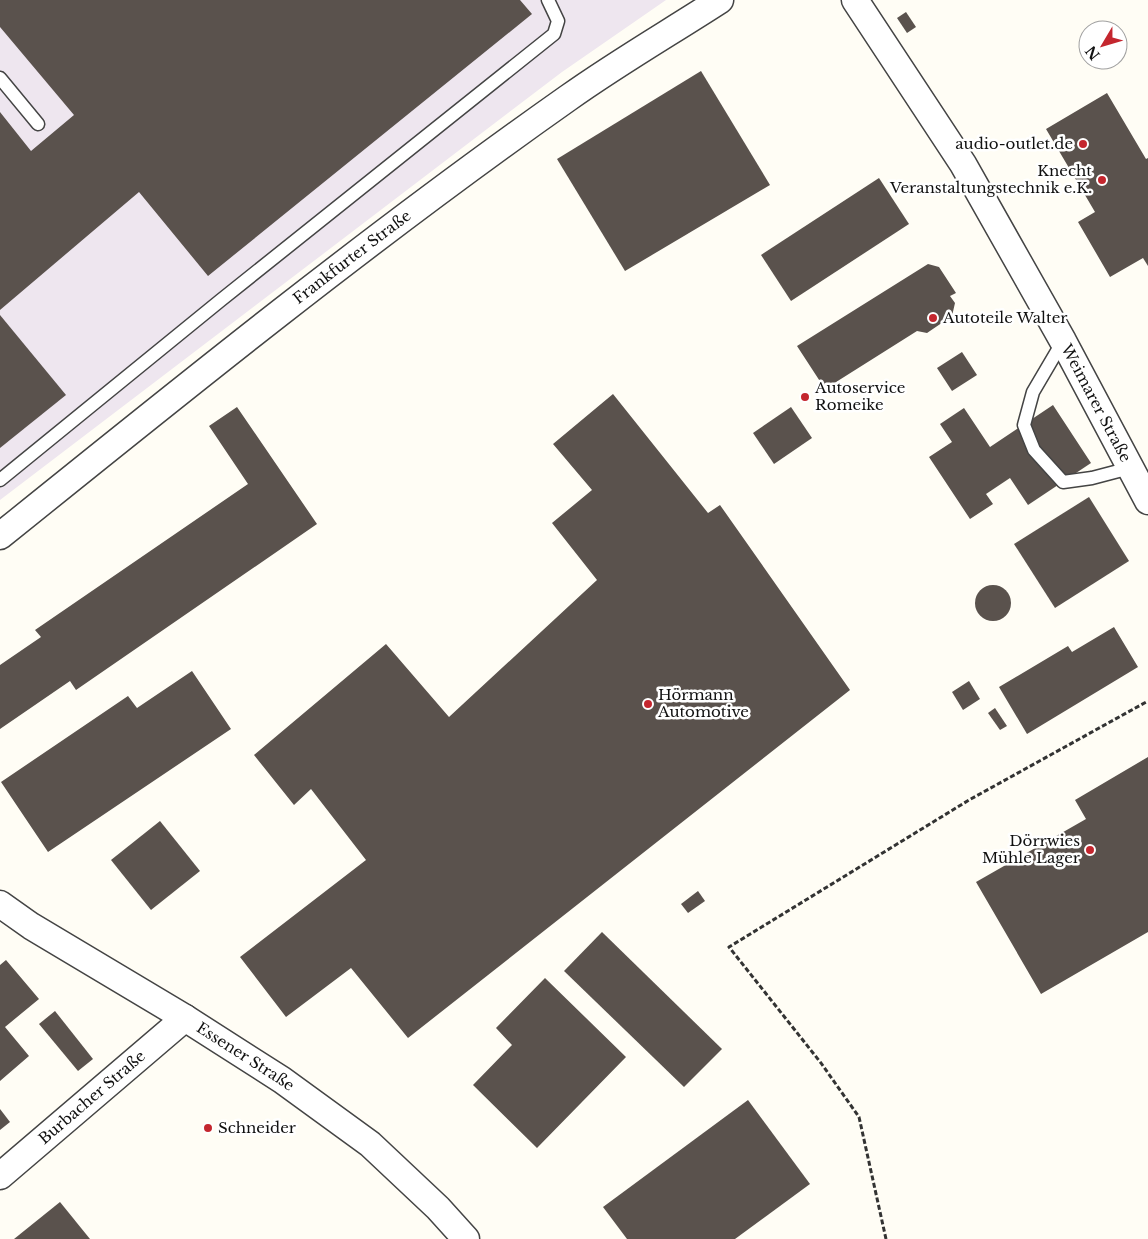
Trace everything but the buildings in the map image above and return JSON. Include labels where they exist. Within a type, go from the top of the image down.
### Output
[{"type":"street","name":"Frankfurter Straße","points":[[0,536],[157,409],[393,225],[570,97],[720,0]]},
{"type":"street","name":"Weimarer Straße","points":[[855,0],[963,164],[1063,341],[1148,501]]},
{"type":"street","name":"Essener Straße","points":[[0,904],[31,926],[185,1018],[282,1080],[370,1144],[438,1208],[466,1239]]},
{"type":"street","name":"Burbacher Straße","points":[[0,1176],[185,1018]]},
{"type":"lane","points":[[0,480],[221,300],[554,34],[558,20],[548,0]]},
{"type":"lane","points":[[0,78],[38,124]]},
{"type":"lane","points":[[1063,341],[1033,392],[1024,425],[1034,450],[1063,482],[1092,478],[1130,468]]},
{"type":"path","points":[[886,1239],[859,1117],[821,1064],[729,947],[969,800],[1148,701]]},
{"type":"shaded area","points":[[0,0],[666,0],[562,72],[0,500]]},
{"type":"place","name":"audio-outlet.de","points":[[1083,144]]},
{"type":"place","name":"Knecht Veranstaltungstechnik e.K.","points":[[1102,180]]},
{"type":"place","name":"Autoteile Walter","points":[[933,318]]},
{"type":"place","name":"Autoservice Romeike","points":[[805,397]]},
{"type":"place","name":"Hörmann Automotive","points":[[648,704]]},
{"type":"place","name":"Dörrwies Mühle Lager","points":[[1090,850]]},
{"type":"place","name":"Schneider","points":[[208,1128]]}]
